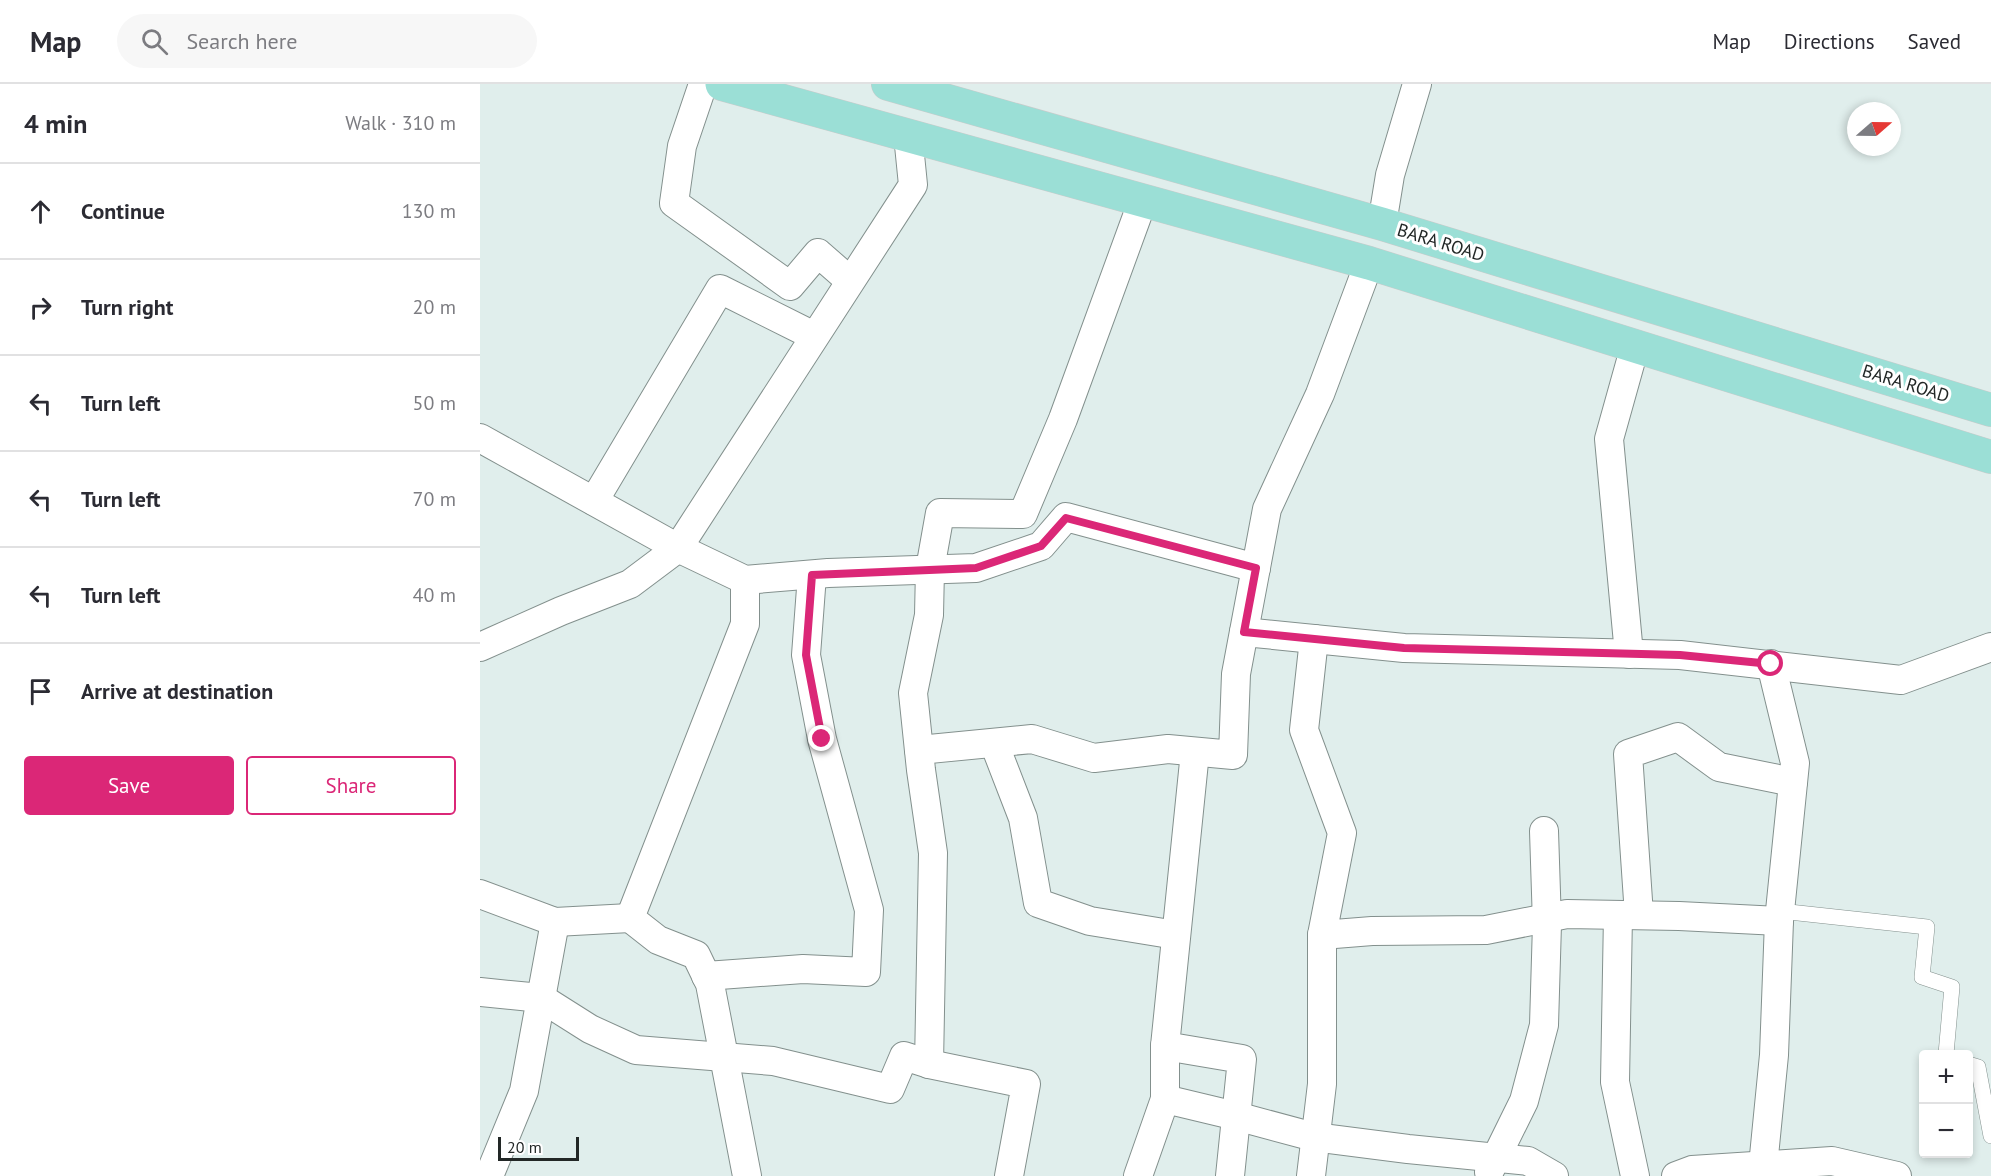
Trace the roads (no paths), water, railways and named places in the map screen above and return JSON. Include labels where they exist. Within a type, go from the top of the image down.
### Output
[{"type":"main road","points":[[722,84],[1369,263],[1991,457]]},
{"type":"main road","name":"BARA ROAD","points":[[888,84],[1382,224],[1991,410]]},
{"type":"main road","points":[[908,135],[934,97]]},
{"type":"main road","points":[[1369,263],[1382,224]]},
{"type":"street","points":[[704,84],[682,146],[674,203],[790,286],[818,253],[850,281]]},
{"type":"street","points":[[1382,224],[1390,175],[1417,84]]},
{"type":"street","points":[[480,647],[561,611],[630,584],[678,548],[913,185],[908,135]]},
{"type":"street","points":[[929,1064],[933,852],[913,693],[929,615],[930,569],[940,513],[1023,514],[1063,419],[1143,200]]},
{"type":"street","points":[[919,750],[1032,739],[1094,758],[1168,749],[1233,755],[1236,674],[1267,509],[1320,394],[1369,263]]},
{"type":"street","points":[[594,501],[720,289],[814,336]]},
{"type":"street","points":[[1629,654],[1609,439],[1635,346]]},
{"type":"street","points":[[480,438],[678,548],[745,580],[976,568],[1041,546],[1066,518],[1256,568]]},
{"type":"street","points":[[706,976],[803,969],[866,972],[869,910],[822,739],[806,655],[812,575]]},
{"type":"street","points":[[630,918],[745,624],[745,580]]},
{"type":"street","points":[[1244,632],[1404,648],[1680,655],[1900,680],[1991,647]]},
{"type":"street","points":[[1311,1176],[1322,1084],[1322,935],[1342,832],[1304,730],[1314,639]]},
{"type":"street","points":[[1763,1166],[1774,1055],[1779,916],[1795,763],[1771,664]]},
{"type":"street","points":[[1635,1176],[1615,1082],[1628,915],[1628,754],[1678,737],[1719,767],[1793,782]]},
{"type":"street","points":[[994,742],[1023,818],[1038,903],[1090,921],[1176,935]]},
{"type":"street","points":[[1138,1176],[1165,1100],[1165,1046],[1195,752]]},
{"type":"street","points":[[1492,1167],[1524,1101],[1544,1025],[1546,918],[1544,831]]},
{"type":"street","points":[[480,894],[555,922],[630,918],[658,940],[696,955],[710,984],[747,1176]]},
{"type":"street","points":[[1322,935],[1372,931],[1486,930],[1567,914],[1779,916]]},
{"type":"street","points":[[489,1176],[524,1091],[555,922]]},
{"type":"street","points":[[480,992],[541,998],[590,1029],[636,1050],[773,1061],[890,1089],[904,1056],[929,1064],[1026,1084],[1009,1176]]},
{"type":"street","points":[[1165,1046],[1242,1059],[1230,1176]]},
{"type":"street","points":[[1165,1100],[1314,1137],[1408,1149],[1492,1167],[1528,1161],[1554,1176]]},
{"type":"street","points":[[1676,1176],[1692,1170],[1832,1161],[1898,1176]]},
{"type":"lane","points":[[1779,916],[1927,927],[1922,977],[1952,987],[1946,1050]]},
{"type":"lane","points":[[1973,1066],[1978,1067],[1991,1136]]}]
